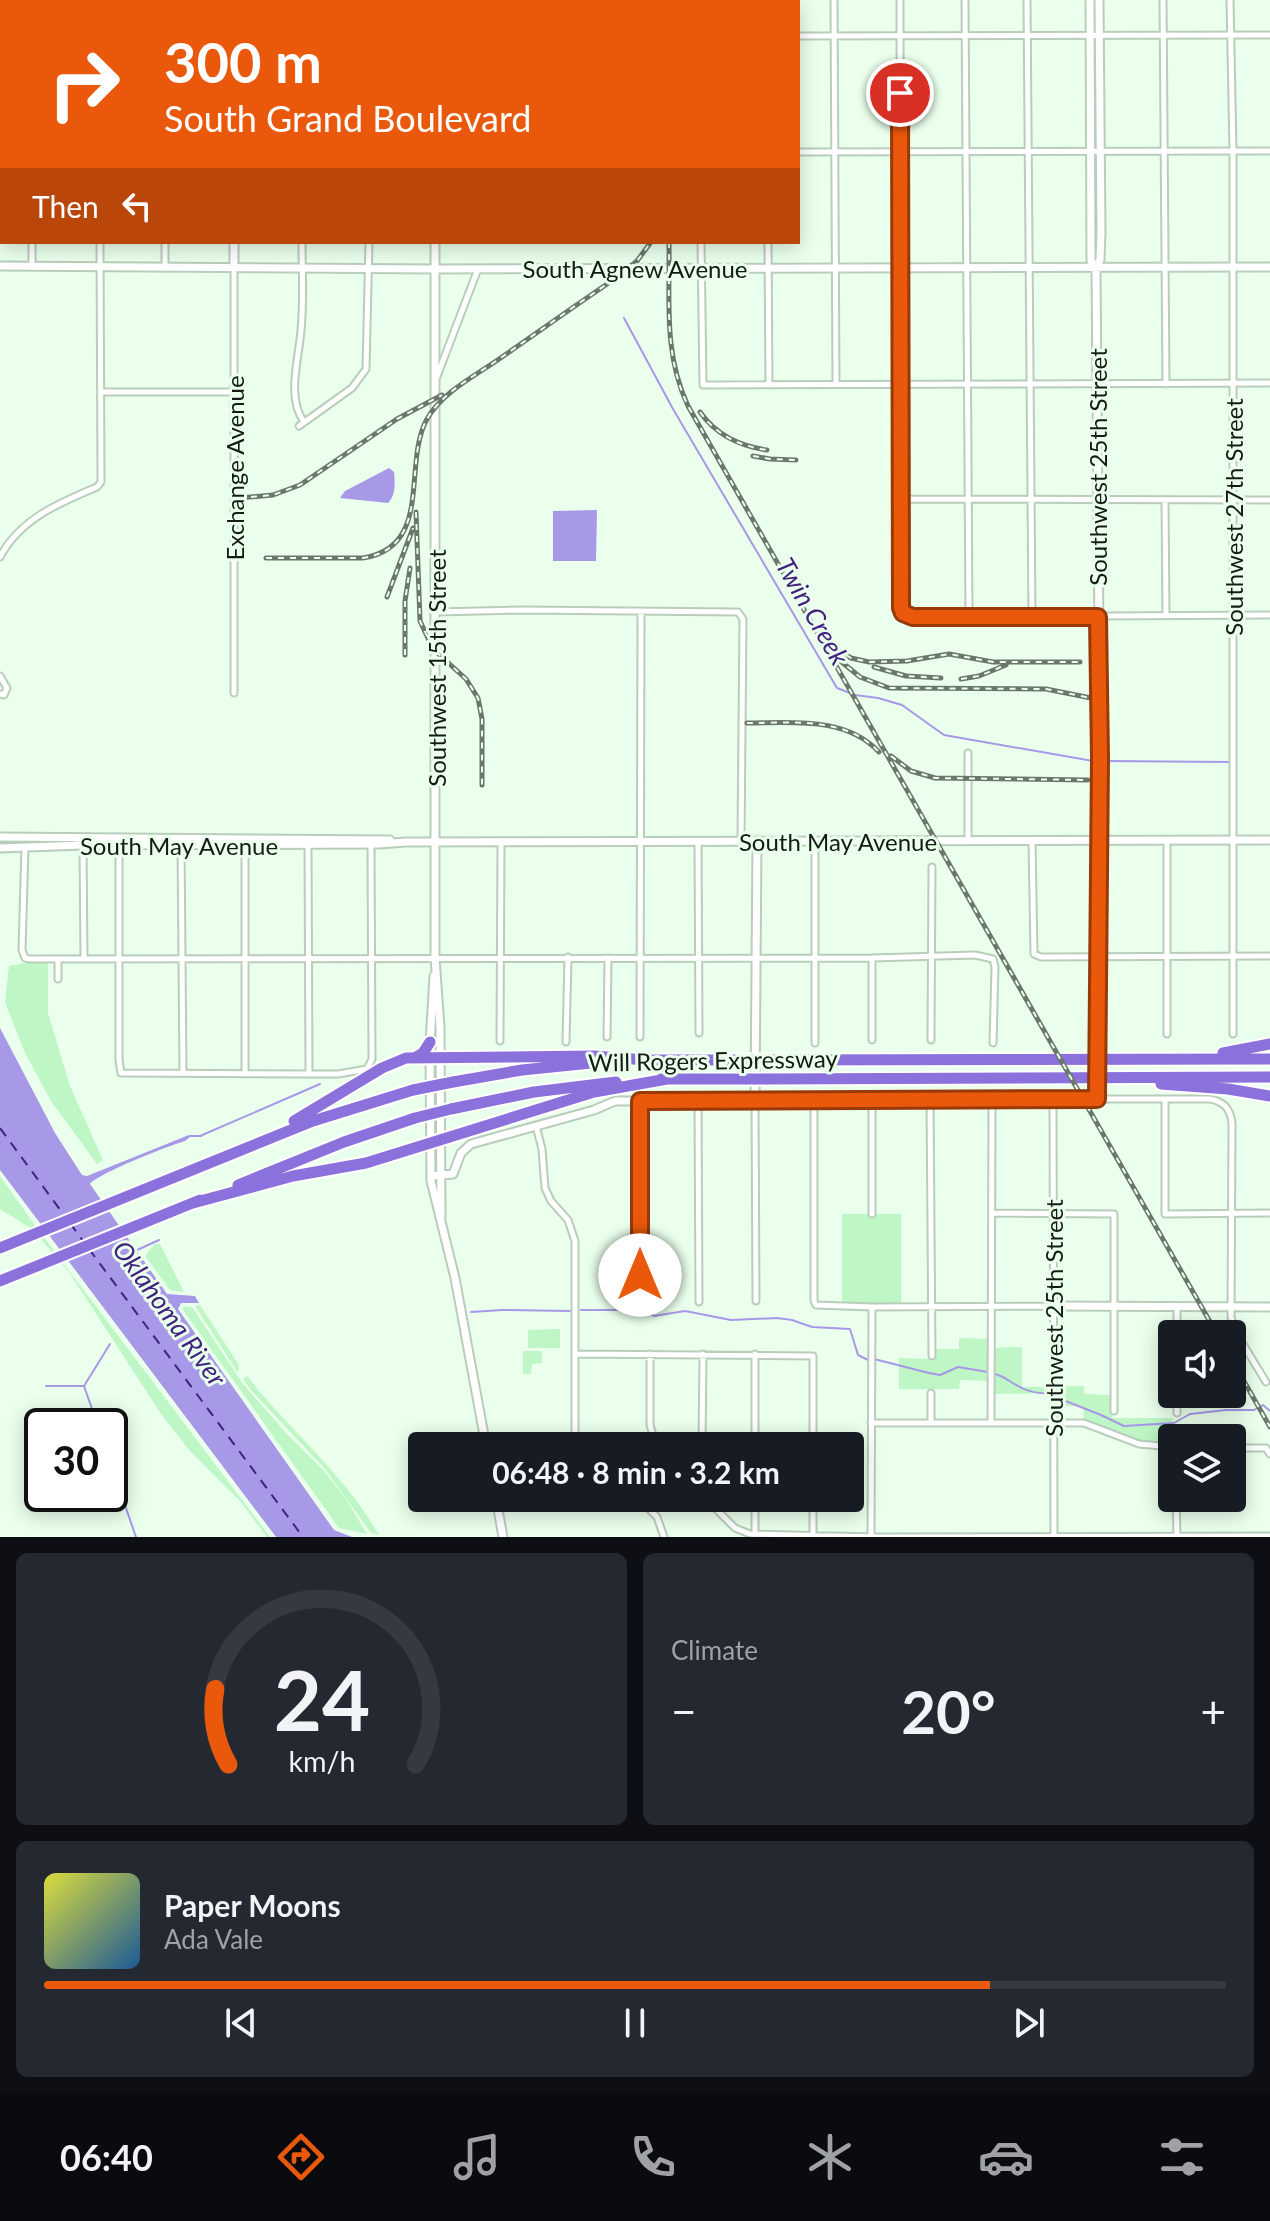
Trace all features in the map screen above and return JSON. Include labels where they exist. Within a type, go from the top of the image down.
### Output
[{"type":"highway","points":[[415,1057],[423,1053],[430,1042]]},
{"type":"highway","points":[[1146,1059],[1235,1052],[1270,1044]]},
{"type":"highway","points":[[265,1140],[382,1068],[415,1057],[594,1056],[645,1060]]},
{"type":"highway","name":"Will Rogers Expressway","points":[[0,1248],[337,1112],[413,1090],[545,1067],[645,1060],[1270,1059]]},
{"type":"highway","name":"Will Rogers Expressway","points":[[0,1281],[344,1142],[415,1118],[550,1089],[667,1079],[1270,1077]]},
{"type":"highway","points":[[1125,1078],[1270,1096]]},
{"type":"highway","points":[[193,1203],[293,1176],[355,1166],[582,1095],[667,1079]]},
{"type":"highway","points":[[0,1289],[30,1269]]},
{"type":"main road","name":"Southwest 25th Street","points":[[1090,0],[1095,35]]},
{"type":"main road","name":"Southwest 25th Street","points":[[1097,1094],[1096,268],[1100,260],[1095,151],[1095,35],[1099,0]]},
{"type":"main road","name":"Exchange Avenue","points":[[234,244],[234,267]]},
{"type":"main road","name":"Southwest 15th Street","points":[[435,244],[435,958],[440,1027],[435,1056],[435,1142],[431,1176],[441,1217]]},
{"type":"main road","name":"South Agnew Avenue","points":[[0,266],[435,269],[1270,267]]},
{"type":"main road","name":"South May Avenue","points":[[0,837],[83,842],[1270,840]]},
{"type":"main road","points":[[755,1100],[757,841]]},
{"type":"main road","name":"South May Avenue","points":[[0,848],[83,842]]},
{"type":"main road","name":"Southwest 15th Street","points":[[435,958],[430,1027],[430,1042],[435,1056]]},
{"type":"main road","points":[[430,1027],[440,1027]]},
{"type":"main road","points":[[431,1176],[454,1173],[459,1155],[471,1144],[611,1102],[1053,1099],[1097,1094]]},
{"type":"main road","name":"Southwest 15th Street","points":[[435,1142],[441,1176],[441,1217],[483,1432]]},
{"type":"main road","points":[[1053,1306],[1270,1307]]},
{"type":"main road","points":[[499,1512],[503,1537]]},
{"type":"street","points":[[834,0],[836,383]]},
{"type":"street","points":[[900,0],[900,499],[903,613],[913,617],[1270,615]]},
{"type":"street","points":[[965,0],[969,617]]},
{"type":"street","points":[[1027,0],[1032,617]]},
{"type":"street","points":[[1163,0],[1166,384]]},
{"type":"street","name":"Southwest 27th Street","points":[[1230,0],[1235,840],[1233,1034]]},
{"type":"street","points":[[800,36],[1270,35]]},
{"type":"street","points":[[800,152],[1270,151]]},
{"type":"street","points":[[32,244],[32,266]]},
{"type":"street","points":[[0,557],[11,540],[33,520],[58,504],[99,485],[102,477],[100,244]]},
{"type":"street","points":[[165,244],[165,267]]},
{"type":"street","points":[[302,244],[302,328],[296,392],[301,424],[352,388],[364,375],[368,353],[369,244]]},
{"type":"street","points":[[701,244],[703,385],[1270,383]]},
{"type":"street","points":[[768,244],[769,385]]},
{"type":"street","name":"Exchange Avenue","points":[[234,267],[234,693]]},
{"type":"street","name":"Southwest 15th Street","points":[[436,379],[478,268]]},
{"type":"street","points":[[101,392],[235,392]]},
{"type":"street","points":[[900,499],[1270,500]]},
{"type":"street","points":[[1165,500],[1166,615]]},
{"type":"street","points":[[436,612],[738,612],[743,619],[741,841]]},
{"type":"street","points":[[640,1037],[641,612]]},
{"type":"street","points":[[0,676],[7,688],[4,695],[0,694]]},
{"type":"street","points":[[968,753],[969,841]]},
{"type":"street","points":[[1032,840],[1034,954],[1041,957],[1270,956]]},
{"type":"street","points":[[1167,840],[1167,1034]]},
{"type":"street","points":[[698,841],[699,1033]]},
{"type":"street","points":[[815,841],[815,1043]]},
{"type":"street","points":[[83,842],[84,959]]},
{"type":"street","points":[[119,842],[121,1073],[245,1074],[338,1074],[367,1069],[372,1059],[371,842]]},
{"type":"street","points":[[182,842],[183,1073]]},
{"type":"street","points":[[245,842],[245,1074]]},
{"type":"street","points":[[308,842],[309,1074]]},
{"type":"street","points":[[500,1041],[501,842]]},
{"type":"street","points":[[25,847],[22,946],[25,958],[872,958],[975,955],[993,959],[993,1043]]},
{"type":"street","points":[[931,1040],[932,867]]},
{"type":"street","points":[[566,1042],[568,957]]},
{"type":"street","points":[[607,1037],[608,958]]},
{"type":"street","points":[[872,958],[872,1040]]},
{"type":"street","points":[[58,960],[58,979]]},
{"type":"street","points":[[1097,1094],[1217,1100],[1229,1110],[1232,1124],[1231,1317],[1235,1331],[1266,1382]]},
{"type":"street","points":[[872,1099],[872,1214]]},
{"type":"street","points":[[930,1099],[932,1356]]},
{"type":"street","points":[[991,1422],[992,1099]]},
{"type":"street","name":"Southwest 25th Street","points":[[1053,1099],[1054,1536]]},
{"type":"street","points":[[1165,1099],[1165,1214],[1270,1213]]},
{"type":"street","points":[[698,1100],[699,1302]]},
{"type":"street","points":[[755,1100],[756,1301]]},
{"type":"street","points":[[814,1100],[816,1305],[1053,1306]]},
{"type":"street","points":[[640,1101],[640,1304]]},
{"type":"street","points":[[536,1126],[542,1149],[545,1188],[551,1201],[568,1220],[574,1236],[575,1432]]},
{"type":"street","points":[[992,1213],[1114,1214],[1114,1411]]},
{"type":"street","points":[[1177,1306],[1177,1320]]},
{"type":"street","points":[[871,1536],[872,1307]]},
{"type":"street","points":[[575,1354],[813,1356],[813,1432]]},
{"type":"street","points":[[650,1354],[652,1432]]},
{"type":"street","points":[[702,1432],[703,1354]]},
{"type":"street","points":[[755,1354],[755,1432]]},
{"type":"street","points":[[931,1393],[931,1422]]},
{"type":"street","points":[[1177,1408],[1177,1413]]},
{"type":"street","points":[[871,1423],[1084,1423],[1101,1427],[1119,1438],[1158,1446]]},
{"type":"street","points":[[1246,1449],[1268,1451]]},
{"type":"street","points":[[652,1512],[664,1537]]},
{"type":"street","points":[[719,1512],[735,1528],[755,1536],[1270,1536]]},
{"type":"street","points":[[755,1512],[755,1536]]},
{"type":"street","points":[[813,1512],[813,1536]]},
{"type":"street","points":[[1176,1512],[1177,1537]]},
{"type":"green space","points":[[48,963],[48,1013],[70,1086],[103,1160],[97,1164],[51,1101],[25,1053],[5,1002],[9,966]]},
{"type":"green space","points":[[0,1176],[270,1537],[240,1501],[190,1451],[161,1414],[69,1272],[32,1229],[0,1209]]},
{"type":"green space","points":[[842,1214],[901,1214],[901,1305],[842,1305]]},
{"type":"green space","points":[[155,1244],[160,1244],[184,1292],[170,1290],[146,1257]]},
{"type":"green space","points":[[200,1305],[239,1365],[238,1373],[195,1306]]},
{"type":"green space","points":[[184,1306],[192,1307],[243,1384],[324,1471],[367,1534],[339,1528],[183,1310]]},
{"type":"green space","points":[[560,1329],[560,1348],[528,1348],[528,1330]]},
{"type":"green space","points":[[959,1338],[989,1339],[989,1348],[1022,1347],[1022,1387],[1084,1386],[1084,1394],[1112,1395],[1112,1418],[1173,1418],[1173,1424],[1158,1424],[1158,1445],[1148,1445],[1084,1421],[1083,1406],[1055,1406],[1055,1393],[994,1394],[994,1381],[960,1380],[959,1389],[899,1389],[899,1358],[933,1359],[933,1349],[959,1349]]},
{"type":"green space","points":[[523,1351],[542,1351],[542,1363],[532,1364],[531,1374],[523,1374]]},
{"type":"green space","points":[[247,1376],[349,1491],[379,1535],[371,1533],[325,1469],[251,1390],[243,1379]]},
{"type":"water","points":[[389,468],[394,472],[395,485],[388,503],[340,498],[345,491]]},
{"type":"water","points":[[597,510],[596,561],[553,561],[553,511]]},
{"type":"water","name":"Oklahoma River","points":[[0,1028],[55,1133],[82,1175],[87,1176],[189,1135],[202,1135],[134,1160],[90,1184],[167,1294],[195,1296],[199,1303],[181,1303],[178,1309],[334,1530],[352,1537],[276,1537],[0,1170]]},
{"type":"waterway","name":"Twin Creek","points":[[624,318],[673,409],[837,688],[902,705],[944,735],[1093,761]]},
{"type":"waterway","name":"Twin Creek","points":[[1104,761],[1230,762]]},
{"type":"waterway","points":[[200,1136],[320,1084]]},
{"type":"waterway","points":[[135,1251],[159,1240]]},
{"type":"waterway","points":[[581,1310],[644,1310],[654,1316],[685,1311],[731,1320],[777,1318],[812,1327],[850,1329],[858,1355],[868,1360]]},
{"type":"waterway","points":[[471,1312],[570,1311]]},
{"type":"waterway","points":[[92,1408],[84,1386],[110,1344]]},
{"type":"waterway","points":[[874,1359],[940,1375],[958,1367],[988,1372]]},
{"type":"waterway","points":[[995,1374],[1027,1390],[1057,1394],[1063,1400],[1124,1426],[1174,1423],[1190,1414],[1254,1410],[1263,1405],[1270,1411]]},
{"type":"waterway","points":[[46,1386],[84,1386]]},
{"type":"waterway","points":[[127,1512],[136,1537]]},
{"type":"ferry route","points":[[0,1128],[64,1215]]},
{"type":"ferry route","points":[[70,1223],[83,1241]]},
{"type":"ferry route","points":[[89,1249],[303,1537]]},
{"type":"railway","points":[[266,558],[363,558],[385,551],[399,538],[408,521],[420,437],[434,409],[461,384],[619,276],[637,261],[650,244]]},
{"type":"railway","points":[[669,244],[671,346],[688,406],[1209,1320]]},
{"type":"railway","points":[[239,498],[273,495],[300,485],[397,419],[442,395]]},
{"type":"railway","points":[[700,412],[714,428],[730,438],[767,450]]},
{"type":"railway","points":[[753,456],[796,460]]},
{"type":"railway","points":[[416,512],[420,621],[433,649],[466,679],[478,698],[482,719],[482,785]]},
{"type":"railway","points":[[387,597],[413,528]]},
{"type":"railway","points":[[405,655],[405,601],[410,568]]},
{"type":"railway","points":[[836,649],[851,658],[869,662],[907,661],[949,654],[993,662],[1080,662]]},
{"type":"railway","points":[[838,659],[860,677],[889,688],[1046,689],[1096,699]]},
{"type":"railway","points":[[961,679],[979,676],[1006,665]]},
{"type":"railway","points":[[874,667],[906,676],[941,678]]},
{"type":"railway","points":[[747,723],[800,723],[834,727],[865,740],[879,752]]},
{"type":"railway","points":[[891,756],[911,771],[935,778],[1088,780]]},
{"type":"railway","points":[[1246,1385],[1270,1427]]},
{"type":"route","points":[[640,1275],[640,1101],[1097,1099],[1098,617],[913,617],[903,613],[901,608],[900,93]]}]
